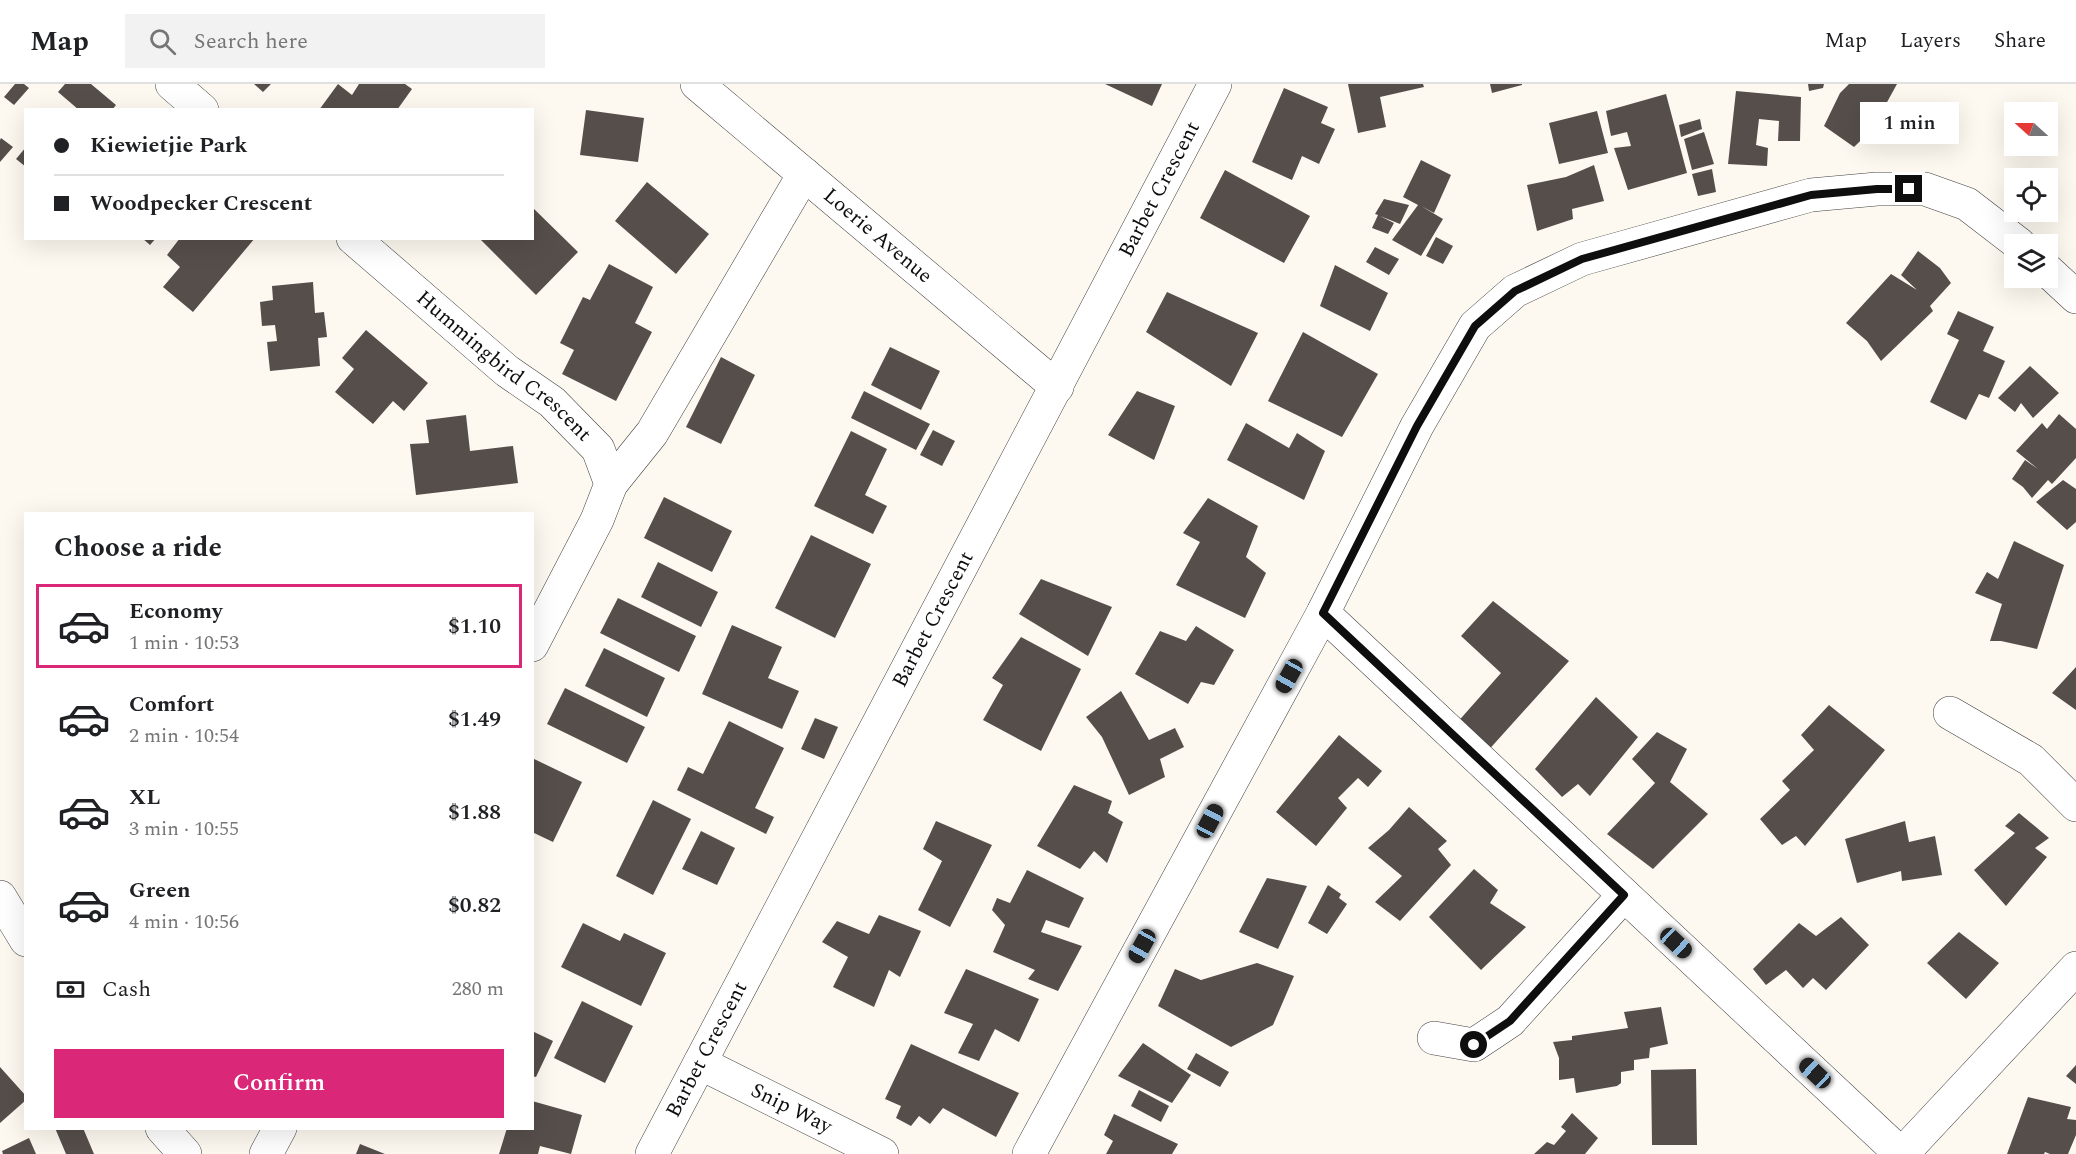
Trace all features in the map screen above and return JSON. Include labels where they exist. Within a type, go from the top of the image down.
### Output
[{"type":"street","points":[[172,84],[200,108]]},
{"type":"street","name":"Loerie Avenue","points":[[697,84],[1057,387]]},
{"type":"street","name":"Barbet Crescent","points":[[652,1154],[1215,84]]},
{"type":"street","points":[[534,641],[597,520],[611,484],[652,433],[804,174]]},
{"type":"street","points":[[1029,1154],[1323,613],[1417,426],[1475,326],[1515,291],[1582,259],[1811,195],[1877,189],[1925,189],[1967,204],[2006,234]]},
{"type":"street","name":"Hummingbird Crescent","points":[[355,240],[507,371],[552,402],[598,449],[611,484]]},
{"type":"street","points":[[2058,280],[2076,297]]},
{"type":"street","points":[[1323,613],[1902,1154],[2076,968]]},
{"type":"street","points":[[1950,713],[2031,760],[2076,805]]},
{"type":"street","points":[[1434,1038],[1474,1045],[1510,1021],[1624,895]]},
{"type":"street","points":[[0,897],[24,937]]},
{"type":"street","name":"Snip Way","points":[[700,1063],[882,1154]]},
{"type":"street","points":[[164,1130],[185,1154]]},
{"type":"street","points":[[266,1154],[279,1130]]},
{"type":"building","points":[[15,84],[24,84],[29,88],[14,105],[4,97]]},
{"type":"building","points":[[65,84],[91,84],[116,105],[114,108],[77,108],[58,92]]},
{"type":"building","points":[[254,84],[271,84],[263,92]]},
{"type":"building","points":[[338,84],[352,95],[359,84],[405,84],[412,89],[398,108],[320,108]]},
{"type":"building","points":[[1105,84],[1162,84],[1152,106]]},
{"type":"building","points":[[1348,84],[1423,84],[1424,87],[1380,97],[1386,127],[1358,133]]},
{"type":"building","points":[[1490,84],[1522,84],[1522,85],[1492,93]]},
{"type":"building","points":[[1808,84],[1824,84],[1823,88],[1809,91]]},
{"type":"building","points":[[1849,84],[1897,84],[1886,104],[1886,116],[1854,147],[1824,126],[1840,93]]},
{"type":"building","points":[[1284,88],[1328,107],[1321,123],[1335,129],[1319,164],[1302,156],[1292,180],[1252,162]]},
{"type":"building","points":[[1736,91],[1801,97],[1800,141],[1778,141],[1779,121],[1759,119],[1756,145],[1768,148],[1767,166],[1728,164]]},
{"type":"building","points":[[1666,94],[1687,173],[1628,190],[1614,148],[1631,146],[1627,132],[1611,136],[1606,111]]},
{"type":"building","points":[[586,110],[644,118],[638,162],[580,155]]},
{"type":"building","points":[[1597,111],[1608,153],[1559,164],[1549,123]]},
{"type":"building","points":[[1700,119],[1702,129],[1681,137],[1679,125]]},
{"type":"building","points":[[1704,132],[1714,164],[1692,170],[1684,139]]},
{"type":"building","points":[[1,138],[13,147],[0,162],[0,140]]},
{"type":"building","points":[[24,149],[24,165],[16,159]]},
{"type":"building","points":[[1421,160],[1451,175],[1434,213],[1421,206],[1443,219],[1421,256],[1392,240],[1418,205],[1403,197]]},
{"type":"building","points":[[1594,165],[1604,201],[1572,209],[1573,219],[1537,231],[1527,185],[1566,177]]},
{"type":"building","points":[[1712,169],[1716,192],[1698,196],[1692,174]]},
{"type":"building","points":[[1225,170],[1310,216],[1284,263],[1200,218]]},
{"type":"building","points":[[647,182],[709,234],[676,274],[615,221]]},
{"type":"building","points":[[1384,199],[1409,205],[1400,224],[1380,216],[1394,223],[1388,234],[1372,228],[1378,215],[1375,214]]},
{"type":"building","points":[[534,209],[578,252],[536,295],[481,240],[534,240]]},
{"type":"building","points":[[1436,237],[1453,246],[1443,264],[1426,256]]},
{"type":"building","points":[[144,240],[154,240],[150,245]]},
{"type":"building","points":[[178,240],[253,240],[193,312],[163,287],[180,267],[167,255]]},
{"type":"building","points":[[1375,247],[1399,259],[1389,275],[1366,262]]},
{"type":"building","points":[[1918,251],[1940,268],[1951,283],[1930,306],[1933,311],[1881,361],[1867,341],[1846,323],[1891,274],[1917,290],[1901,275]]},
{"type":"building","points":[[609,264],[653,287],[635,323],[652,332],[616,401],[562,374],[574,350],[560,343],[583,297],[590,300]]},
{"type":"building","points":[[1335,265],[1388,293],[1370,331],[1320,306]]},
{"type":"building","points":[[313,282],[315,313],[324,312],[327,337],[318,338],[320,366],[270,371],[267,342],[277,341],[275,325],[262,326],[260,302],[273,300],[272,286]]},
{"type":"building","points":[[1167,292],[1258,333],[1231,386],[1146,332]]},
{"type":"building","points":[[1958,311],[1994,327],[1983,351],[2005,361],[1989,398],[1979,394],[1966,420],[1930,402],[1959,340],[1947,334]]},
{"type":"building","points":[[366,330],[428,383],[404,411],[393,401],[373,424],[335,392],[354,369],[342,358]]},
{"type":"building","points":[[1303,332],[1378,374],[1342,437],[1268,401]]},
{"type":"building","points":[[890,347],[940,371],[921,410],[871,385]]},
{"type":"building","points":[[721,357],[755,375],[721,444],[686,427]]},
{"type":"building","points":[[2030,366],[2059,393],[2033,418],[2021,403],[2015,412],[1998,398]]},
{"type":"building","points":[[864,391],[930,424],[916,450],[851,418]]},
{"type":"building","points":[[1137,391],[1175,406],[1154,460],[1108,435]]},
{"type":"building","points":[[2059,414],[2076,429],[2076,458],[2052,484],[2048,480],[2032,498],[2012,479],[2025,460],[2038,469],[2016,451],[2042,423],[2047,429]]},
{"type":"building","points":[[466,415],[470,451],[513,446],[518,483],[416,495],[410,444],[429,443],[426,420]]},
{"type":"building","points":[[1246,423],[1289,448],[1297,433],[1325,451],[1304,500],[1227,460]]},
{"type":"building","points":[[933,430],[955,441],[942,466],[920,455]]},
{"type":"building","points":[[851,431],[887,449],[865,495],[887,506],[873,534],[814,506]]},
{"type":"building","points":[[2063,480],[2076,489],[2076,522],[2067,530],[2036,502]]},
{"type":"building","points":[[664,497],[732,531],[712,572],[644,538]]},
{"type":"building","points":[[1208,498],[1258,526],[1246,557],[1266,573],[1245,618],[1176,585],[1200,542],[1183,533]]},
{"type":"building","points":[[811,535],[871,564],[835,638],[775,608]]},
{"type":"building","points":[[2014,541],[2064,565],[2037,649],[2001,641],[1990,641],[2002,604],[1975,593],[1987,572],[1998,579]]},
{"type":"building","points":[[658,562],[718,592],[701,627],[641,597]]},
{"type":"building","points":[[1041,579],[1112,607],[1088,656],[1019,614]]},
{"type":"building","points":[[618,598],[696,636],[679,672],[600,633]]},
{"type":"building","points":[[1493,601],[1569,661],[1485,754],[1455,725],[1501,673],[1461,636]]},
{"type":"building","points":[[732,625],[782,647],[768,678],[799,691],[782,729],[702,694]]},
{"type":"building","points":[[1196,626],[1234,650],[1214,685],[1201,682],[1188,704],[1135,674],[1160,631],[1186,641]]},
{"type":"building","points":[[1021,637],[1081,669],[1041,751],[983,720],[1003,685],[992,678]]},
{"type":"building","points":[[604,648],[665,678],[647,717],[585,686]]},
{"type":"building","points":[[2076,667],[2076,710],[2052,693]]},
{"type":"building","points":[[565,688],[645,727],[627,763],[547,724]]},
{"type":"building","points":[[1121,691],[1149,740],[1175,728],[1184,747],[1160,759],[1165,777],[1129,795],[1102,737],[1086,717]]},
{"type":"building","points":[[1596,697],[1638,737],[1590,796],[1578,784],[1562,797],[1535,769]]},
{"type":"building","points":[[1829,705],[1885,750],[1805,846],[1796,836],[1782,845],[1760,819],[1790,790],[1782,781],[1814,750],[1801,735]]},
{"type":"building","points":[[815,718],[838,727],[824,759],[801,749]]},
{"type":"building","points":[[729,721],[784,748],[755,808],[774,817],[766,834],[677,790],[688,767],[703,774]]},
{"type":"building","points":[[1657,732],[1687,749],[1670,782],[1708,814],[1653,869],[1607,834],[1655,783],[1632,759]]},
{"type":"building","points":[[1339,735],[1382,771],[1368,787],[1358,778],[1338,798],[1347,808],[1316,846],[1276,812]]},
{"type":"building","points":[[534,759],[582,782],[553,842],[534,833]]},
{"type":"building","points":[[1074,785],[1112,801],[1108,813],[1123,822],[1107,863],[1094,851],[1080,869],[1037,846]]},
{"type":"building","points":[[653,800],[691,819],[653,895],[616,876]]},
{"type":"building","points":[[1409,807],[1447,841],[1438,849],[1451,865],[1400,921],[1375,902],[1402,876],[1368,848],[1389,830]]},
{"type":"building","points":[[2019,813],[2049,838],[2035,848],[2047,857],[2006,906],[1974,870],[2015,833],[2005,826]]},
{"type":"building","points":[[936,821],[992,845],[950,927],[918,910],[942,861],[923,849]]},
{"type":"building","points":[[1905,821],[1909,842],[1935,836],[1942,875],[1902,881],[1901,871],[1857,883],[1845,839]]},
{"type":"building","points":[[701,831],[735,848],[717,885],[682,869]]},
{"type":"building","points":[[1474,869],[1498,890],[1490,903],[1526,927],[1481,970],[1429,917]]},
{"type":"building","points":[[1027,870],[1084,898],[1069,928],[1046,920],[1041,932],[1082,946],[1058,991],[1028,979],[1035,970],[993,952],[1005,925],[992,910],[997,898],[1010,903]]},
{"type":"building","points":[[1267,878],[1307,886],[1278,949],[1239,932]]},
{"type":"building","points":[[1328,885],[1341,894],[1339,898],[1347,904],[1327,934],[1308,923]]},
{"type":"building","points":[[879,915],[921,931],[900,977],[889,970],[874,1007],[833,987],[848,957],[822,942],[837,921],[869,934]]},
{"type":"building","points":[[1841,917],[1869,945],[1826,990],[1813,978],[1803,988],[1786,970],[1766,985],[1753,969],[1799,923],[1816,936]]},
{"type":"building","points":[[583,923],[620,941],[624,933],[666,953],[641,1006],[561,967]]},
{"type":"building","points":[[1959,932],[1999,963],[1966,999],[1927,963]]},
{"type":"building","points":[[1257,963],[1294,976],[1273,1025],[1231,1047],[1158,1006],[1175,969],[1201,980]]},
{"type":"building","points":[[966,969],[1039,999],[1019,1042],[995,1029],[979,1061],[958,1053],[973,1024],[944,1013]]},
{"type":"building","points":[[582,1001],[633,1026],[605,1083],[554,1058]]},
{"type":"building","points":[[1661,1007],[1668,1044],[1650,1048],[1649,1058],[1634,1060],[1634,1070],[1621,1072],[1621,1083],[1617,1086],[1576,1093],[1574,1078],[1559,1080],[1559,1058],[1553,1042],[1572,1040],[1572,1036],[1628,1028],[1624,1012]]},
{"type":"building","points":[[534,1032],[553,1041],[536,1077],[534,1076]]},
{"type":"building","points":[[1143,1043],[1191,1075],[1172,1103],[1118,1076]]},
{"type":"building","points":[[911,1044],[1019,1093],[996,1137],[943,1108],[930,1124],[919,1116],[911,1126],[896,1118],[901,1106],[885,1099]]},
{"type":"building","points":[[1196,1053],[1229,1072],[1220,1087],[1187,1069]]},
{"type":"building","points":[[2076,1065],[2076,1084],[2066,1076]]},
{"type":"building","points":[[0,1067],[24,1094],[24,1102],[0,1123]]},
{"type":"building","points":[[1696,1069],[1697,1145],[1652,1145],[1651,1070]]},
{"type":"building","points":[[1139,1090],[1169,1106],[1161,1122],[1131,1106]]},
{"type":"building","points":[[2028,1097],[2071,1107],[2067,1119],[2076,1120],[2076,1135],[2068,1154],[2045,1152],[2044,1154],[2007,1154]]},
{"type":"building","points":[[534,1102],[582,1115],[571,1154],[540,1146],[538,1154],[499,1154],[506,1130],[534,1130]]},
{"type":"building","points":[[1572,1113],[1598,1138],[1585,1154],[1534,1154],[1547,1142],[1554,1145],[1566,1131],[1561,1127]]},
{"type":"building","points":[[1114,1114],[1178,1144],[1172,1154],[1106,1154],[1113,1141],[1104,1135]]},
{"type":"building","points":[[56,1130],[84,1130],[94,1154],[66,1154]]},
{"type":"building","points":[[29,1138],[36,1154],[3,1154],[2,1151]]},
{"type":"building","points":[[360,1144],[385,1154],[356,1154]]},
{"type":"route","points":[[1474,1045],[1510,1021],[1624,895],[1323,613],[1417,426],[1475,326],[1515,291],[1582,259],[1811,195],[1877,189],[1909,189]]}]
